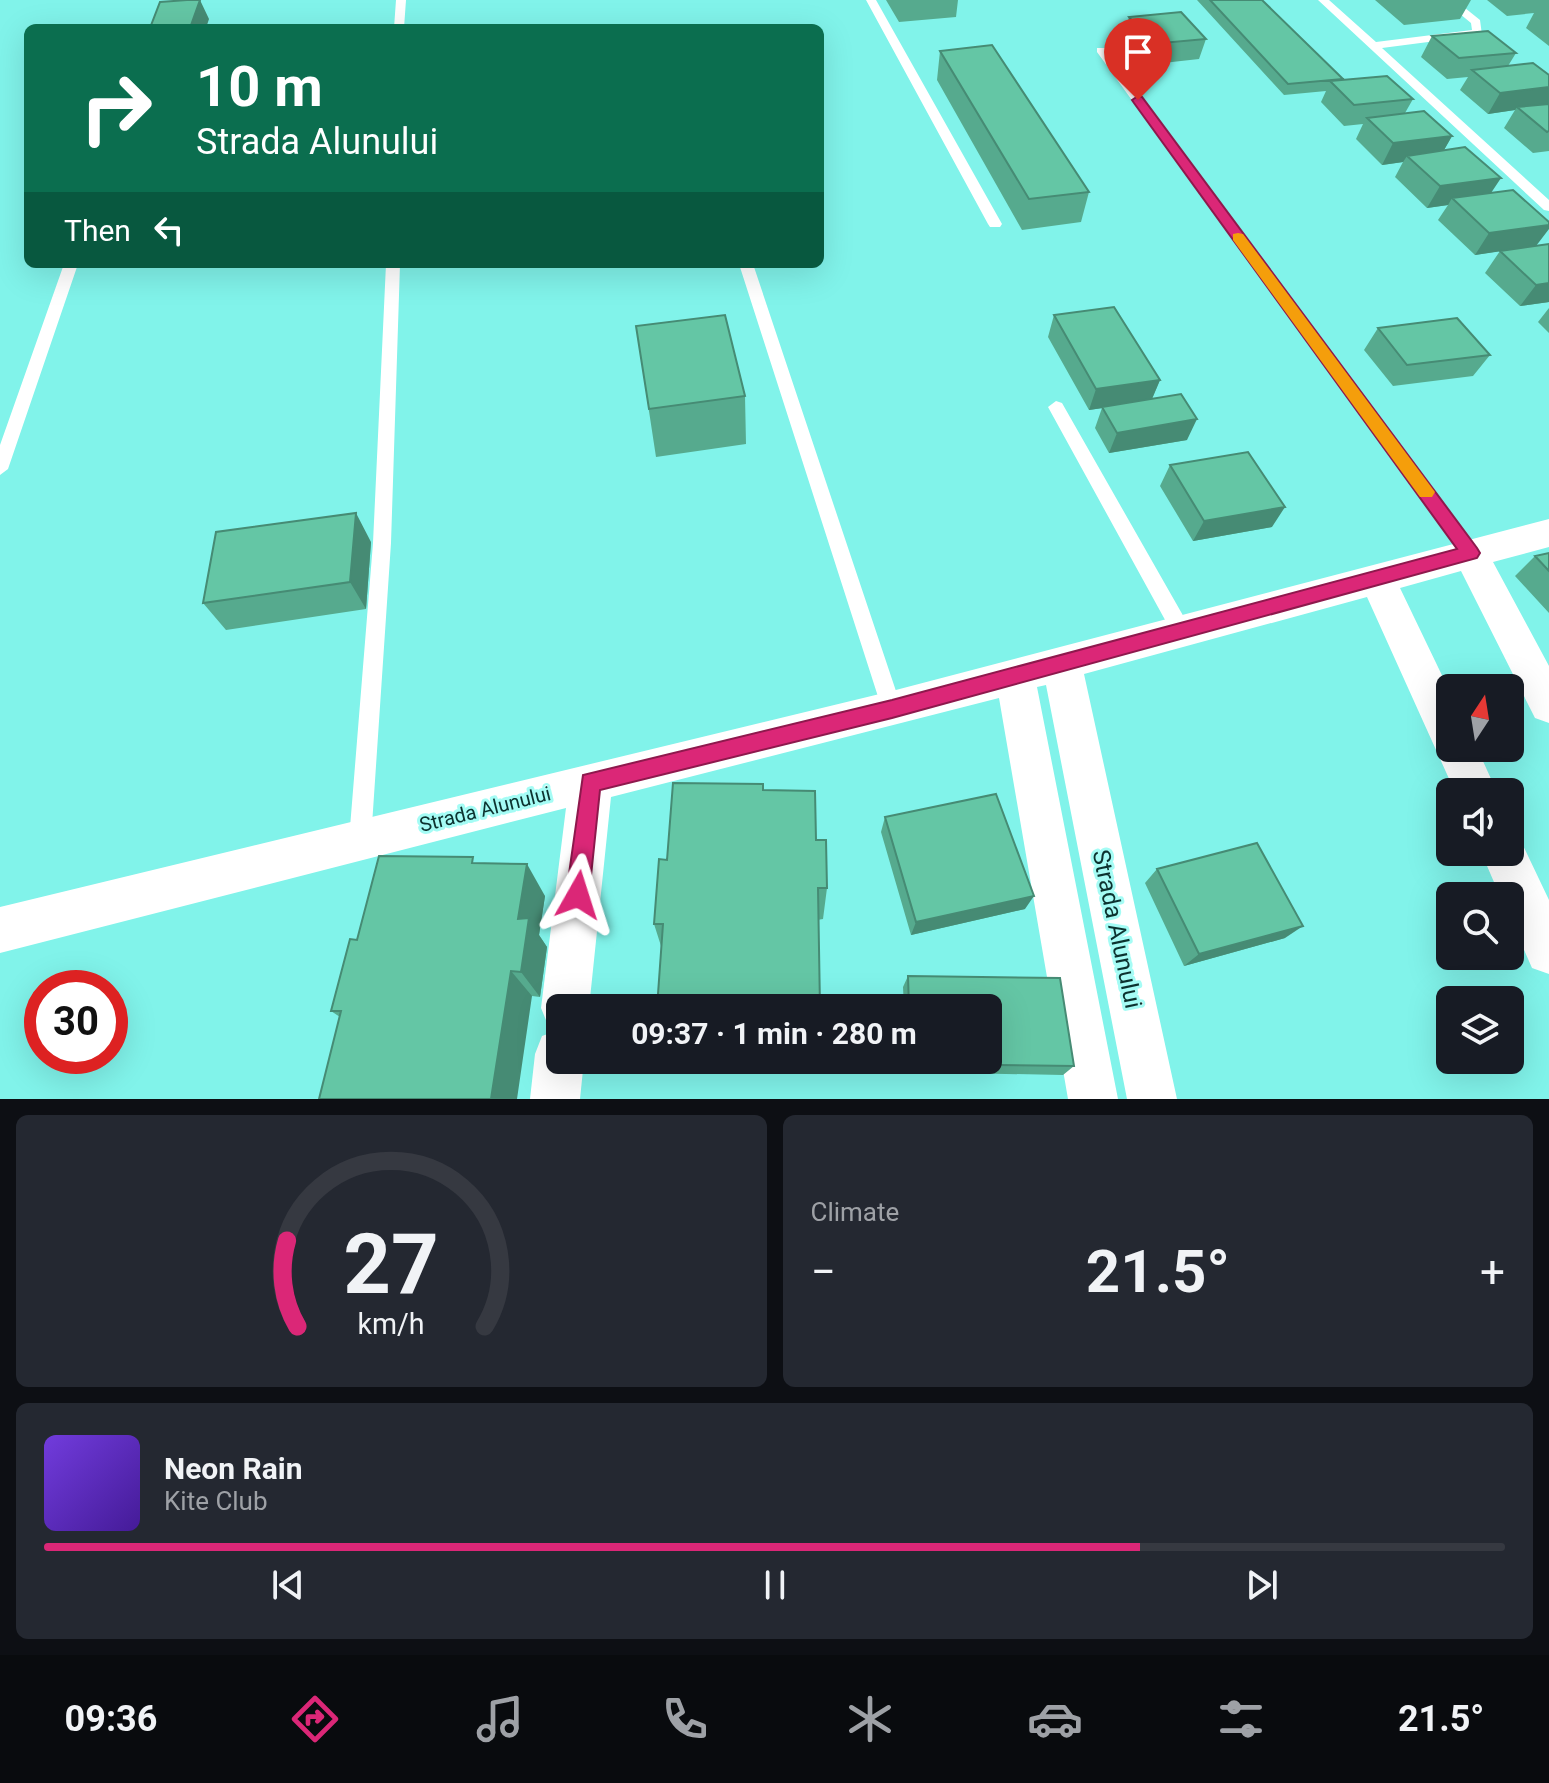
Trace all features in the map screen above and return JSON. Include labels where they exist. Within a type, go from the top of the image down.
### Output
[{"type":"street","name":"Strada Alunului","points":[[0,930],[892,709],[1549,533]]},
{"type":"street","points":[[1470,553],[1549,705]]},
{"type":"street","points":[[1377,578],[1436,706]]},
{"type":"street","name":"Strada Alunului","points":[[1062,664],[1152,1099]]},
{"type":"street","points":[[1015,677],[1093,1099]]},
{"type":"street","points":[[567,994],[591,782]]},
{"type":"street","points":[[1510,866],[1549,951]]},
{"type":"street","points":[[555,1099],[558,1074]]},
{"type":"lane","points":[[399,24],[401,0]]},
{"type":"lane","points":[[871,0],[995,224]]},
{"type":"lane","points":[[1323,0],[1549,207]]},
{"type":"lane","points":[[1373,46],[1478,33],[1476,22],[1448,0]]},
{"type":"lane","points":[[1101,50],[1470,553]]},
{"type":"lane","points":[[0,469],[70,268]]},
{"type":"lane","points":[[360,840],[382,543],[393,268]]},
{"type":"lane","points":[[747,268],[892,709]]},
{"type":"lane","points":[[1056,407],[1182,632]]},
{"type":"building","points":[[200,0],[191,24],[152,24],[160,2]]},
{"type":"building","points":[[1210,0],[1262,0],[1343,79],[1288,84]]},
{"type":"building","points":[[1181,12],[1206,39],[1151,44],[1129,17]]},
{"type":"building","points":[[1488,31],[1516,53],[1459,58],[1432,36]]},
{"type":"building","points":[[992,45],[1089,192],[1029,199],[940,51]]},
{"type":"building","points":[[1533,63],[1549,75],[1549,87],[1500,93],[1472,70]]},
{"type":"building","points":[[1387,76],[1413,99],[1354,105],[1330,81]]},
{"type":"building","points":[[1549,104],[1547,132],[1517,107]]},
{"type":"building","points":[[1424,111],[1452,136],[1393,143],[1367,118]]},
{"type":"building","points":[[1465,147],[1501,178],[1440,186],[1407,156]]},
{"type":"building","points":[[1513,190],[1549,225],[1489,233],[1452,198]]},
{"type":"building","points":[[1549,244],[1549,283],[1536,285],[1500,251]]},
{"type":"building","points":[[1114,307],[1160,380],[1096,389],[1054,315]]},
{"type":"building","points":[[725,315],[745,396],[649,409],[636,326]]},
{"type":"building","points":[[1457,318],[1490,355],[1407,365],[1378,328]]},
{"type":"building","points":[[1181,394],[1197,419],[1117,433],[1102,407]]},
{"type":"building","points":[[1248,452],[1285,507],[1204,521],[1170,465]]},
{"type":"building","points":[[356,513],[350,582],[203,603],[216,532]]},
{"type":"building","points":[[1549,553],[1549,571],[1535,556]]},
{"type":"building","points":[[673,783],[763,784],[763,790],[815,791],[816,840],[826,840],[827,888],[818,888],[820,994],[658,994],[663,924],[654,924],[659,859],[667,860]]},
{"type":"building","points":[[996,794],[1034,896],[916,922],[885,817]]},
{"type":"building","points":[[1257,843],[1303,926],[1199,954],[1157,869]]},
{"type":"building","points":[[379,856],[473,857],[472,863],[527,864],[518,919],[529,918],[521,972],[511,971],[491,1099],[319,1099],[341,1011],[331,1011],[350,939],[357,940]]},
{"type":"building","points":[[908,976],[1060,978],[1074,1066],[1002,1065],[1002,994],[909,994]]},
{"type":"slow traffic","points":[[1238,237],[1426,492]]},
{"type":"route","points":[[578,895],[591,782],[892,709],[1470,553],[1138,100]]}]
